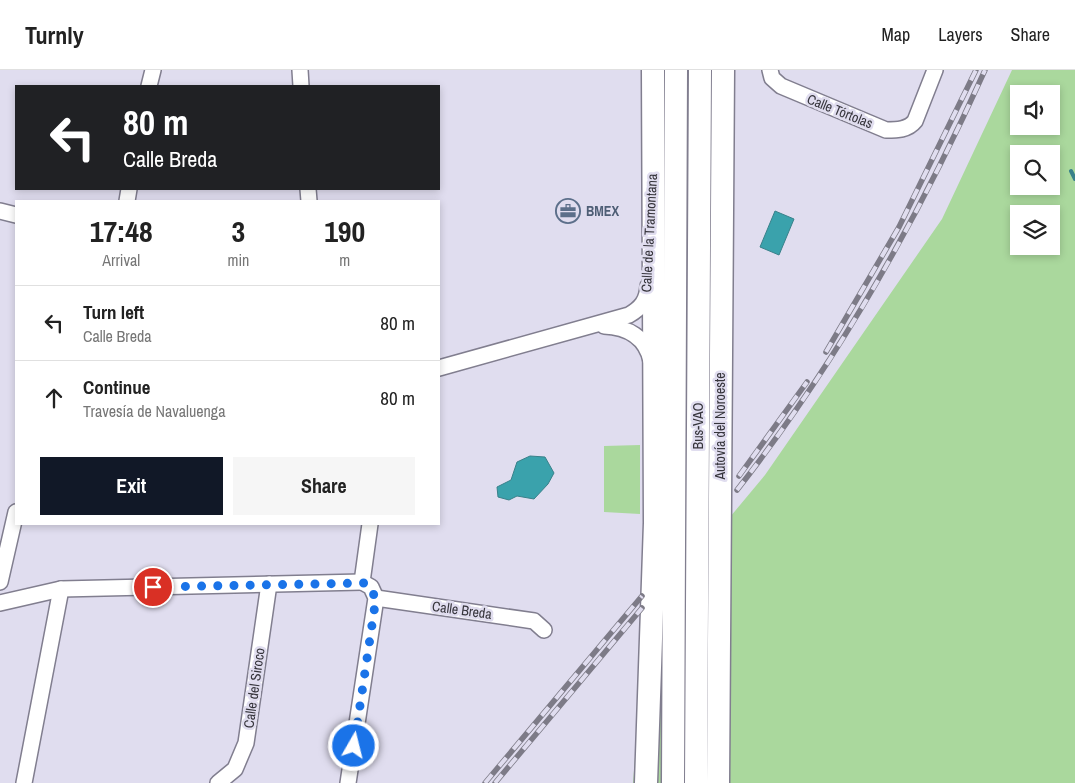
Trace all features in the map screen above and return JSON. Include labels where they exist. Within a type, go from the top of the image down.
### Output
[{"type":"highway","points":[[646,783],[654,582],[653,70]]},
{"type":"highway","points":[[673,783],[676,70]]},
{"type":"highway","name":"Bus-VAO","points":[[696,783],[700,70]]},
{"type":"highway","name":"Autovía del Noroeste","points":[[718,783],[723,70]]},
{"type":"highway","points":[[658,783],[662,698],[672,680]]},
{"type":"street","points":[[149,85],[152,70]]},
{"type":"street","points":[[300,70],[301,85]]},
{"type":"street","name":"Calle Tórtolas","points":[[771,74],[781,86],[799,94],[886,130],[900,130],[912,125],[935,70]]},
{"type":"street","name":"Calle de la Tramontana","points":[[440,368],[559,334],[598,326],[635,312],[643,305],[647,295],[653,140]]},
{"type":"street","points":[[0,211],[15,215]]},
{"type":"street","name":"Calle de la Tramontana","points":[[598,326],[628,330],[635,334],[644,344],[651,365],[655,408]]},
{"type":"street","points":[[0,582],[15,516]]},
{"type":"street","points":[[362,582],[370,525]]},
{"type":"street","points":[[0,603],[61,590],[362,582],[371,587],[376,598],[348,783]]},
{"type":"street","name":"Calle del Siroco","points":[[218,783],[235,769],[246,743],[269,584]]},
{"type":"street","points":[[24,783],[61,590]]},
{"type":"street","name":"Calle Breda","points":[[376,598],[534,621],[544,630]]},
{"type":"green space","points":[[1012,70],[1075,70],[1075,783],[633,783],[646,618],[765,475],[942,219]]},
{"type":"green space","points":[[640,445],[640,514],[604,512],[604,446]]},
{"type":"water","points":[[775,211],[794,219],[779,255],[760,247]]},
{"type":"water","points":[[530,456],[545,457],[554,473],[548,484],[534,499],[517,496],[509,500],[498,497],[497,487],[511,480],[517,462]]},
{"type":"waterway","points":[[1071,171],[1075,179]]},
{"type":"railway","points":[[826,352],[899,227],[976,70]]},
{"type":"railway","points":[[737,490],[809,391],[874,288],[932,180],[985,70]]},
{"type":"railway","points":[[739,476],[807,382]]},
{"type":"railway","points":[[485,783],[642,596]]},
{"type":"railway","points":[[495,783],[642,608]]},
{"type":"place","name":"BMEX","points":[[568,211]]},
{"type":"route","points":[[153,587],[366,583],[371,587],[376,598],[354,746]]}]
